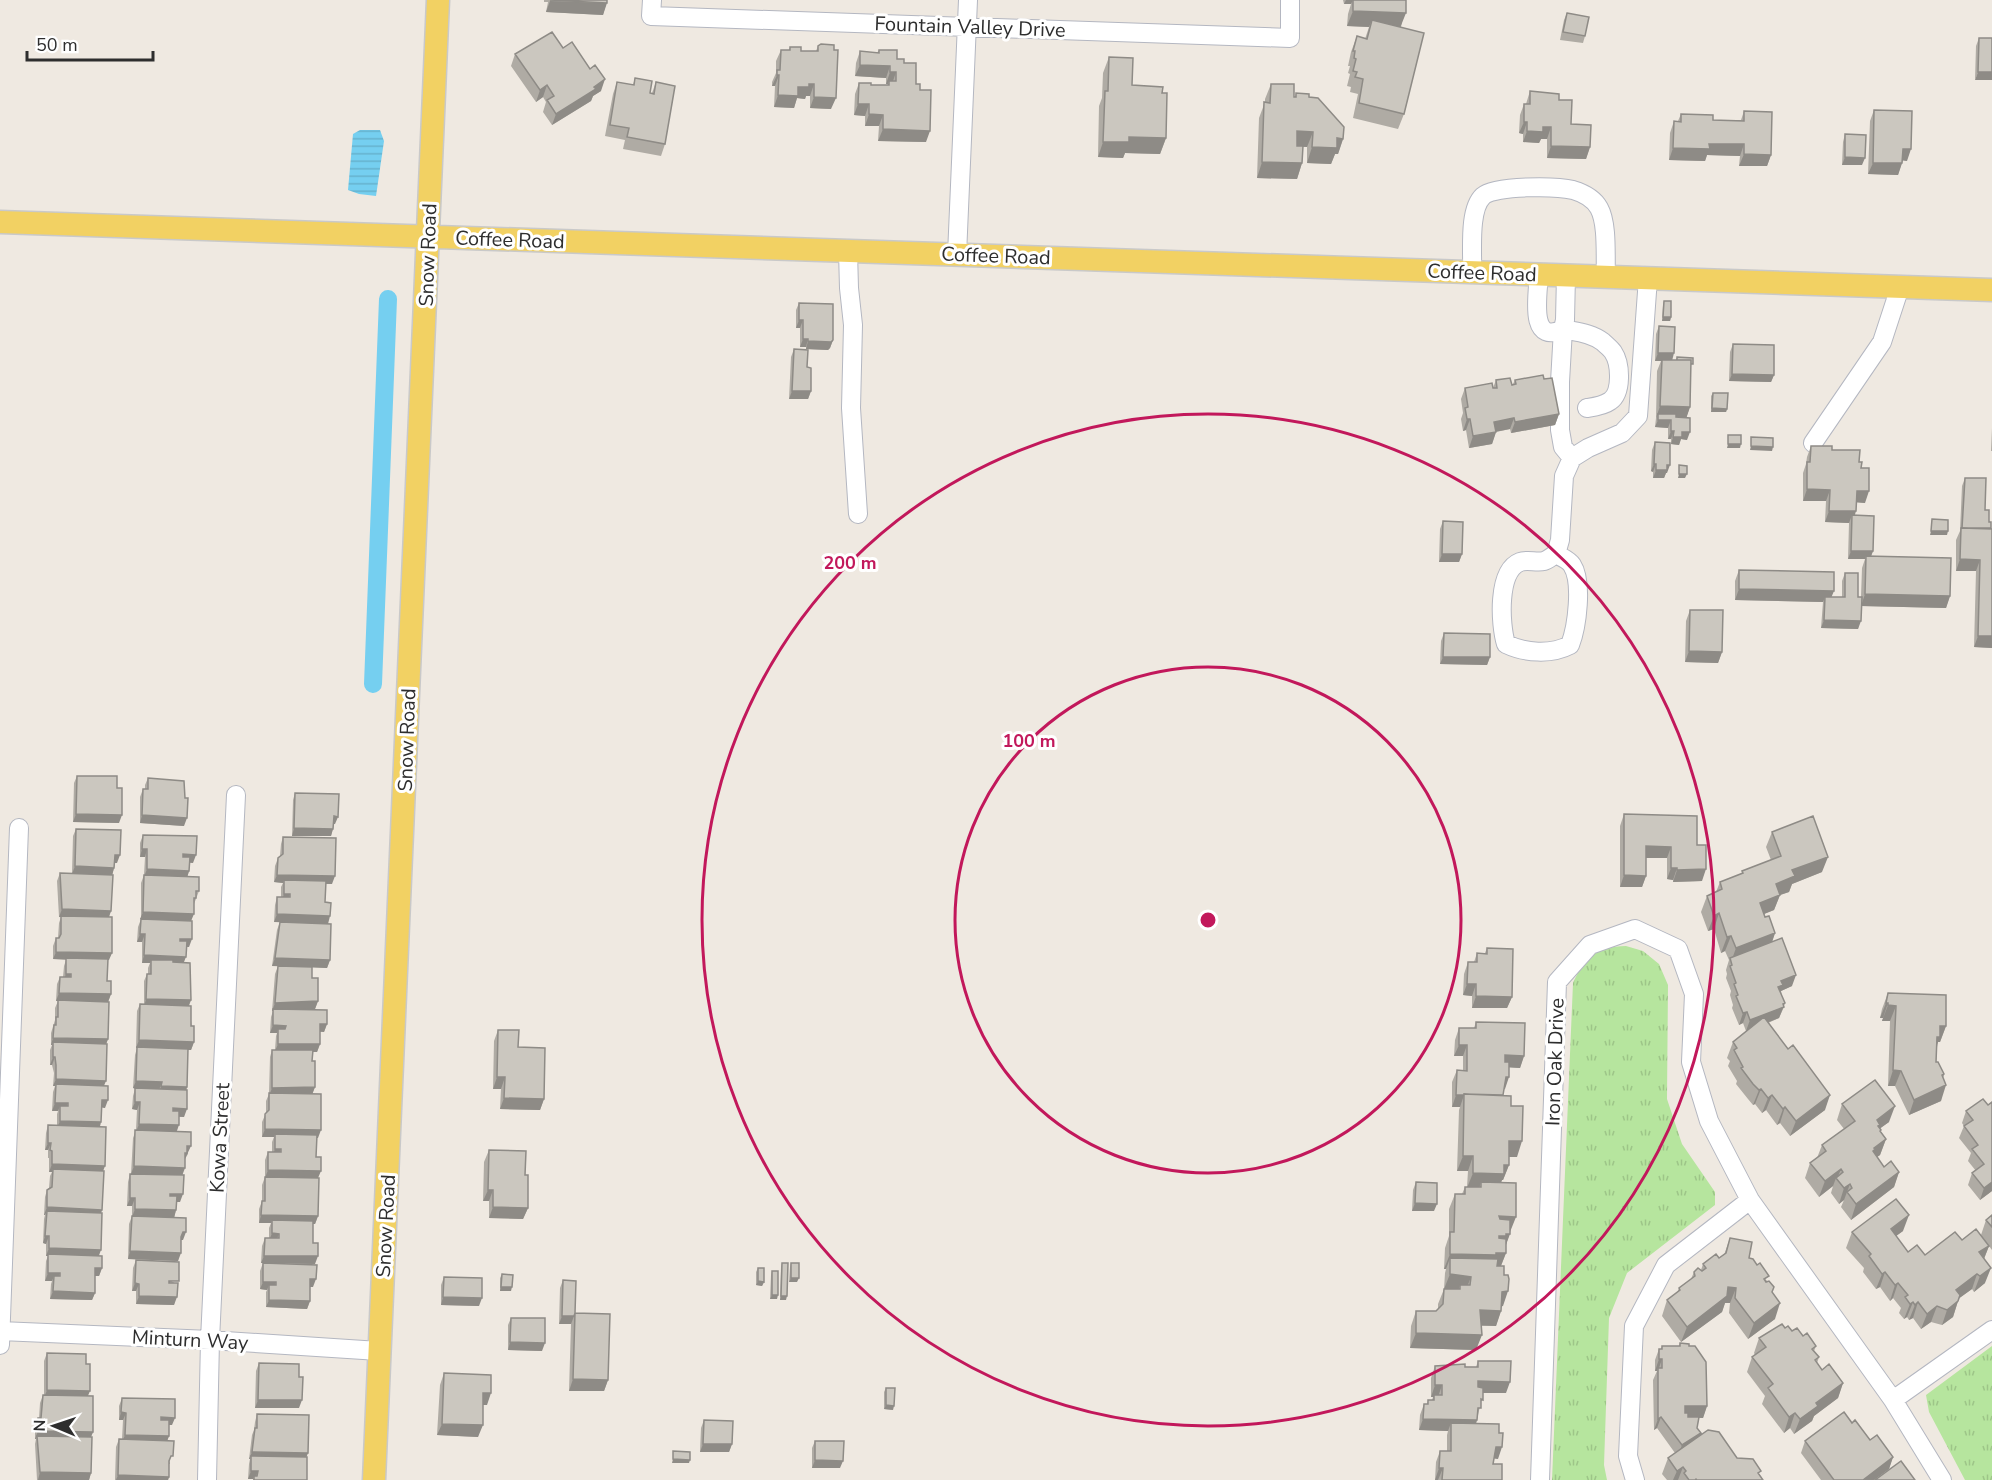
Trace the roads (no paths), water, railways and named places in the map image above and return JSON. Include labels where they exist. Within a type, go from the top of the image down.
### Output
[{"type":"main road","name":"Snow Road","points":[[374,1480],[438,0]]},
{"type":"main road","name":"Coffee Road","points":[[0,222],[1992,290]]},
{"type":"street","points":[[957,255],[968,0]]},
{"type":"street","name":"Fountain Valley Drive","points":[[652,8],[967,27],[1290,38],[1290,0]]},
{"type":"street","points":[[1472,273],[1474,219],[1477,206],[1483,196],[1496,189],[1512,187],[1571,189],[1587,196],[1599,208],[1603,224],[1606,277]]},
{"type":"street","points":[[848,252],[853,325],[851,408],[858,514]]},
{"type":"street","points":[[1539,274],[1537,318],[1539,327],[1545,332],[1555,333],[1563,329],[1588,334],[1601,341],[1613,352],[1618,366],[1617,392],[1612,400],[1587,408]]},
{"type":"street","points":[[1566,275],[1560,382],[1560,430],[1563,447],[1572,458]]},
{"type":"street","points":[[1556,554],[1571,563],[1577,578],[1576,630],[1570,645],[1558,651],[1519,650],[1506,644],[1502,630],[1504,581],[1510,568],[1522,561],[1544,561],[1556,554],[1560,540],[1564,476],[1572,458],[1622,433],[1638,416],[1648,278]]},
{"type":"street","points":[[1813,443],[1882,342],[1900,287]]},
{"type":"street","name":"Kowa Street","points":[[207,1480],[210,1340],[237,795]]},
{"type":"street","points":[[0,1345],[19,828]]},
{"type":"street","name":"Iron Oak Drive","points":[[1540,1480],[1557,982],[1590,945],[1635,929],[1678,949],[1694,994],[1691,1062],[1709,1121],[1750,1200],[1893,1400],[1942,1480]]},
{"type":"street","points":[[1635,1480],[1628,1456],[1634,1326],[1666,1265],[1750,1200]]},
{"type":"street","points":[[1893,1400],[1992,1329]]},
{"type":"street","name":"Minturn Way","points":[[0,1331],[210,1340],[379,1351]]},
{"type":"water","points":[[360,130],[380,130],[384,141],[376,196],[348,190],[353,134]]},
{"type":"waterway","points":[[373,684],[388,299]]}]
